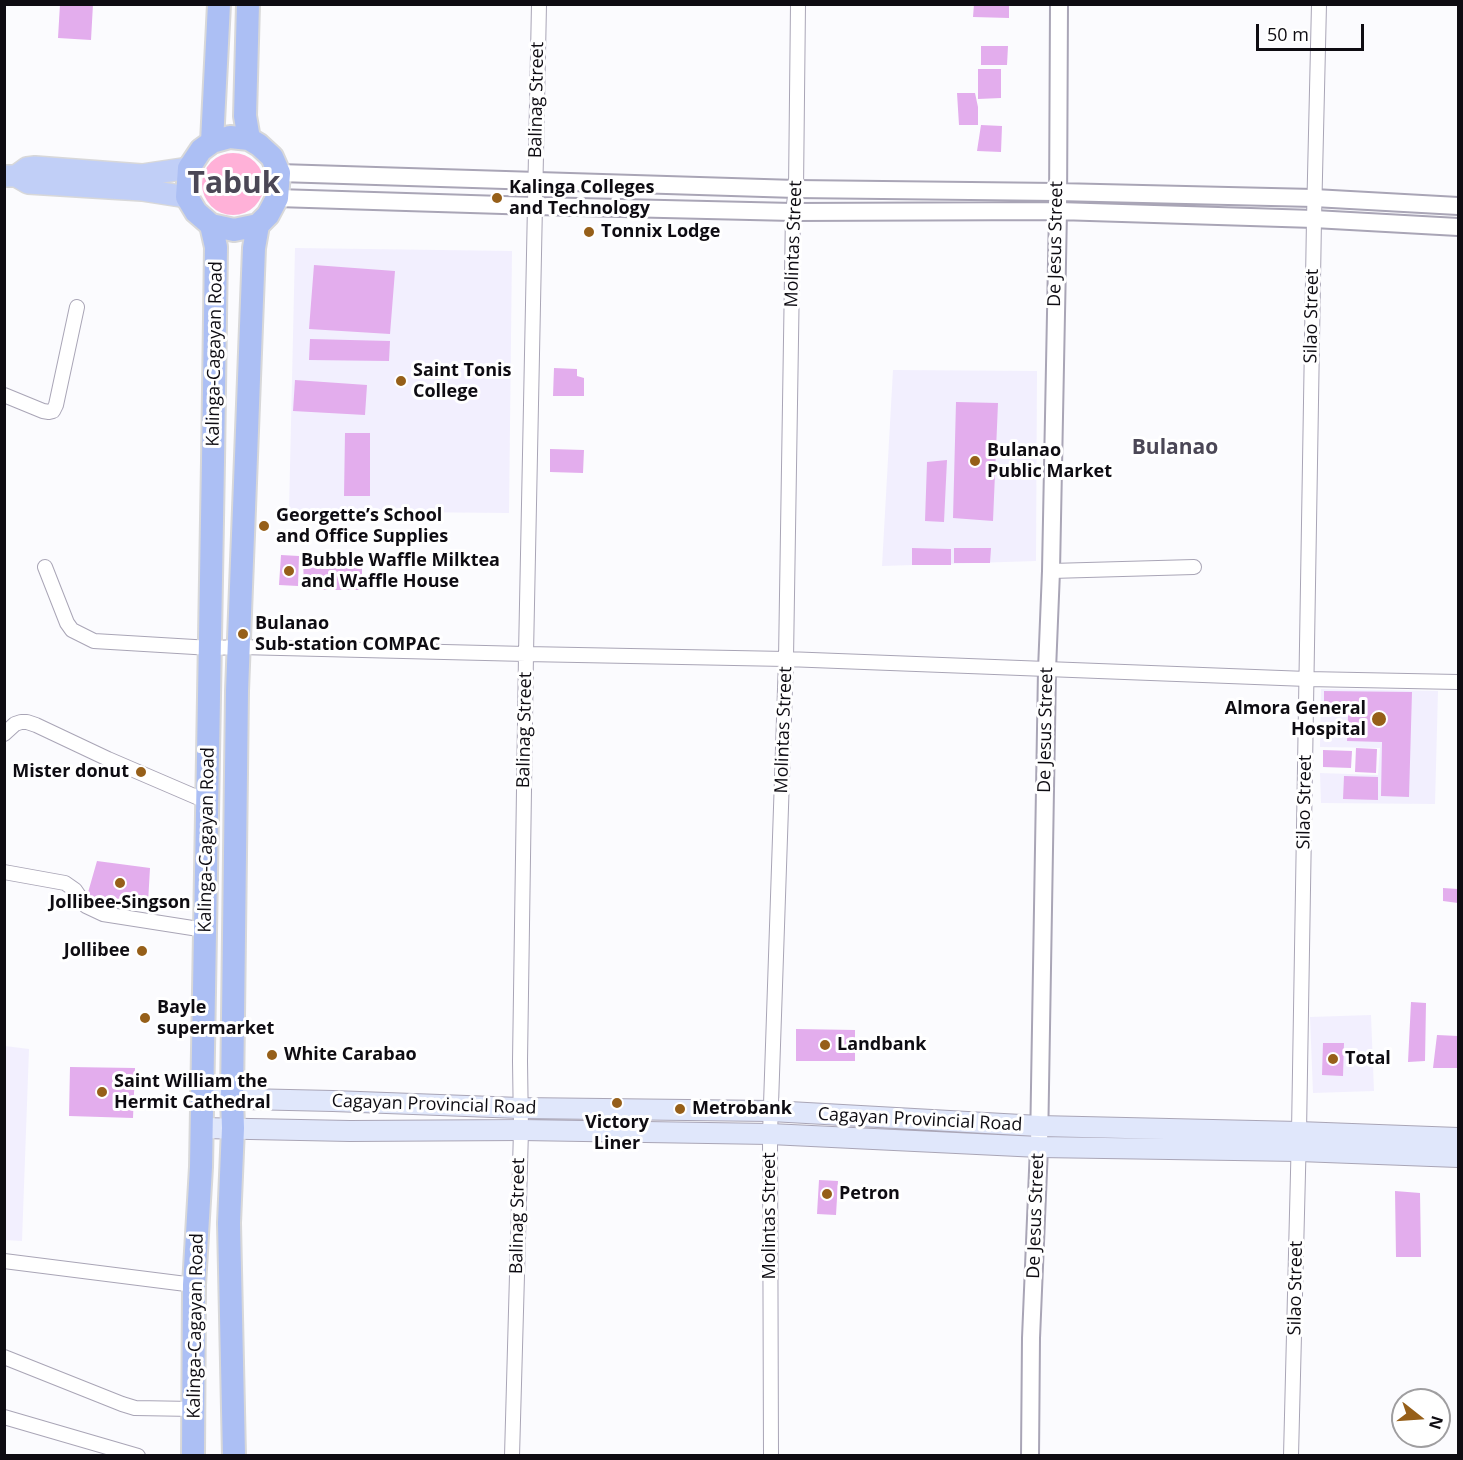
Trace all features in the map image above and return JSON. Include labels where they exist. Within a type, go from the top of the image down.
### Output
[{"type":"highway","points":[[212,142],[219,4]]},
{"type":"highway","points":[[248,4],[245,116],[249,139]]},
{"type":"highway","points":[[230,137],[249,139],[272,157],[279,173],[277,198],[268,215],[258,225],[234,230],[211,225],[196,212],[187,197],[189,168],[201,150],[212,142],[230,137]]},
{"type":"highway","name":"Kalinga-Cagayan Road","points":[[193,1455],[194,1285],[201,1167],[208,691],[211,648],[216,247],[211,225]]},
{"type":"highway","name":"Kalinga-Cagayan Road","points":[[234,1455],[229,1224],[233,1128],[237,691],[254,248],[258,225]]},
{"type":"main road","points":[[10,176],[35,167],[142,175],[189,168]]},
{"type":"main road","points":[[10,176],[28,183],[142,190],[187,197]]},
{"type":"main road","name":"Cagayan Provincial Road","points":[[201,1098],[520,1108],[771,1111],[1299,1141],[1458,1157]]},
{"type":"main road","points":[[350,1102],[350,1131]]},
{"type":"main road","name":"Cagayan Provincial Road","points":[[201,1128],[770,1134],[1039,1147],[1458,1138]]},
{"type":"street","name":"Balinag Street","points":[[512,1455],[521,1130],[526,654],[539,4]]},
{"type":"street","name":"Molintas Street","points":[[771,1455],[770,1134],[786,659],[798,4]]},
{"type":"street","name":"De Jesus Street","points":[[1030,1455],[1051,571],[1058,211],[1059,4]]},
{"type":"street","name":"Silao Street","points":[[1291,1455],[1299,1141],[1319,4]]},
{"type":"street","points":[[279,173],[796,189],[1314,198],[1458,207]]},
{"type":"street","points":[[277,198],[793,212],[1058,211],[1314,219],[1458,227]]},
{"type":"street","points":[[4,395],[43,411],[53,411],[76,307]]},
{"type":"street","points":[[45,567],[67,623],[81,636],[94,641],[211,648],[786,659],[1307,679],[1458,682]]},
{"type":"street","points":[[1051,571],[1194,567]]},
{"type":"street","points":[[4,734],[15,724],[27,722],[36,725],[208,802]]},
{"type":"street","points":[[4,872],[65,883],[75,890],[86,906],[103,914],[205,930]]},
{"type":"street","points":[[4,1261],[194,1285]]},
{"type":"street","points":[[4,1357],[135,1408],[194,1409]]},
{"type":"street","points":[[4,1417],[138,1455]]},
{"type":"shaded area","points":[[233,153],[250,158],[255,162],[259,167],[264,184],[259,201],[255,206],[250,210],[233,215],[216,210],[211,206],[207,201],[202,184],[207,167],[211,162],[216,158]]},
{"type":"shaded area","name":"Saint Tonis College","points":[[295,248],[512,251],[509,513],[289,511]]},
{"type":"shaded area","name":"Bulanao Public Market","points":[[893,370],[1037,371],[1036,561],[882,566]]},
{"type":"shaded area","name":"Almora General Hospital","points":[[1321,689],[1438,691],[1435,804],[1321,803],[1320,773],[1378,775],[1380,748],[1320,747]]},
{"type":"shaded area","points":[[1371,1015],[1374,1091],[1313,1093],[1310,1017]]},
{"type":"shaded area","points":[[5,1046],[29,1049],[22,1241],[5,1240]]},
{"type":"building","points":[[60,4],[93,4],[91,40],[58,38]]},
{"type":"building","points":[[974,4],[1009,4],[1009,18],[973,17]]},
{"type":"building","points":[[981,46],[1008,46],[1007,65],[981,65]]},
{"type":"building","points":[[978,69],[1001,69],[1001,98],[978,99]]},
{"type":"building","points":[[957,93],[975,93],[978,125],[959,125]]},
{"type":"building","points":[[981,125],[1002,126],[1001,152],[977,151]]},
{"type":"building","points":[[314,265],[395,271],[390,334],[309,329]]},
{"type":"building","points":[[310,339],[390,341],[389,361],[309,360]]},
{"type":"building","points":[[554,368],[577,369],[577,376],[584,378],[584,396],[553,396]]},
{"type":"building","points":[[295,380],[367,385],[365,415],[293,411]]},
{"type":"building","name":"Bulanao Public Market","points":[[956,402],[998,403],[993,521],[953,518]]},
{"type":"building","points":[[345,433],[370,433],[370,496],[344,496]]},
{"type":"building","points":[[550,449],[584,450],[583,473],[550,472]]},
{"type":"building","points":[[947,460],[944,522],[925,521],[927,462]]},
{"type":"building","points":[[912,548],[951,549],[951,565],[912,565]]},
{"type":"building","points":[[954,548],[991,548],[990,563],[954,563]]},
{"type":"building","name":"Bubble Waffle Milktea and Waffle House","points":[[281,555],[299,556],[298,586],[279,585]]},
{"type":"building","points":[[362,556],[362,590],[304,590],[303,557]]},
{"type":"building","points":[[1324,691],[1412,692],[1409,797],[1381,796],[1382,742],[1347,741],[1348,716],[1324,716]]},
{"type":"building","points":[[1356,748],[1377,749],[1376,773],[1355,772]]},
{"type":"building","points":[[1323,750],[1352,751],[1351,768],[1323,767]]},
{"type":"building","points":[[1344,776],[1378,777],[1378,800],[1343,799]]},
{"type":"building","points":[[97,861],[150,868],[148,903],[87,896]]},
{"type":"building","points":[[1443,888],[1458,889],[1458,903],[1443,901]]},
{"type":"building","points":[[1411,1002],[1426,1003],[1425,1061],[1408,1062]]},
{"type":"building","name":"Landbank","points":[[796,1029],[855,1030],[855,1061],[796,1061]]},
{"type":"building","points":[[1437,1035],[1458,1036],[1458,1068],[1433,1068]]},
{"type":"building","name":"Total","points":[[1323,1043],[1344,1043],[1343,1076],[1322,1075]]},
{"type":"building","name":"Saint William the Hermit Cathedral","points":[[70,1067],[135,1068],[133,1118],[69,1116]]},
{"type":"building","points":[[819,1180],[838,1181],[836,1215],[817,1214]]},
{"type":"building","points":[[1395,1191],[1420,1193],[1421,1257],[1396,1257]]},
{"type":"place","name":"Kalinga Colleges and Technology","points":[[497,198]]},
{"type":"place","name":"Tonnix Lodge","points":[[589,232]]},
{"type":"place","name":"Saint Tonis College","points":[[401,381]]},
{"type":"place","name":"Bulanao Public Market","points":[[975,461]]},
{"type":"place","name":"Georgette’s School and Office Supplies","points":[[264,526]]},
{"type":"place","name":"Bubble Waffle Milktea and Waffle House","points":[[289,571]]},
{"type":"place","name":"Bulanao Sub-station COMPAC","points":[[243,634]]},
{"type":"place","name":"Almora General Hospital","points":[[1379,719]]},
{"type":"place","name":"Mister donut","points":[[141,772]]},
{"type":"place","name":"Jollibee-Singson","points":[[120,883]]},
{"type":"place","name":"Jollibee","points":[[142,951]]},
{"type":"place","name":"Bayle supermarket","points":[[145,1018]]},
{"type":"place","name":"Landbank","points":[[825,1045]]},
{"type":"place","name":"White Carabao","points":[[272,1055]]},
{"type":"place","name":"Total","points":[[1333,1059]]},
{"type":"place","name":"Saint William the Hermit Cathedral","points":[[102,1092]]},
{"type":"place","name":"Victory Liner","points":[[617,1103]]},
{"type":"place","name":"Metrobank","points":[[680,1109]]},
{"type":"place","name":"Petron","points":[[827,1194]]},
{"type":"district","name":"Tabuk","points":[[234,184]]},
{"type":"district","name":"Bulanao","points":[[1175,448]]}]
